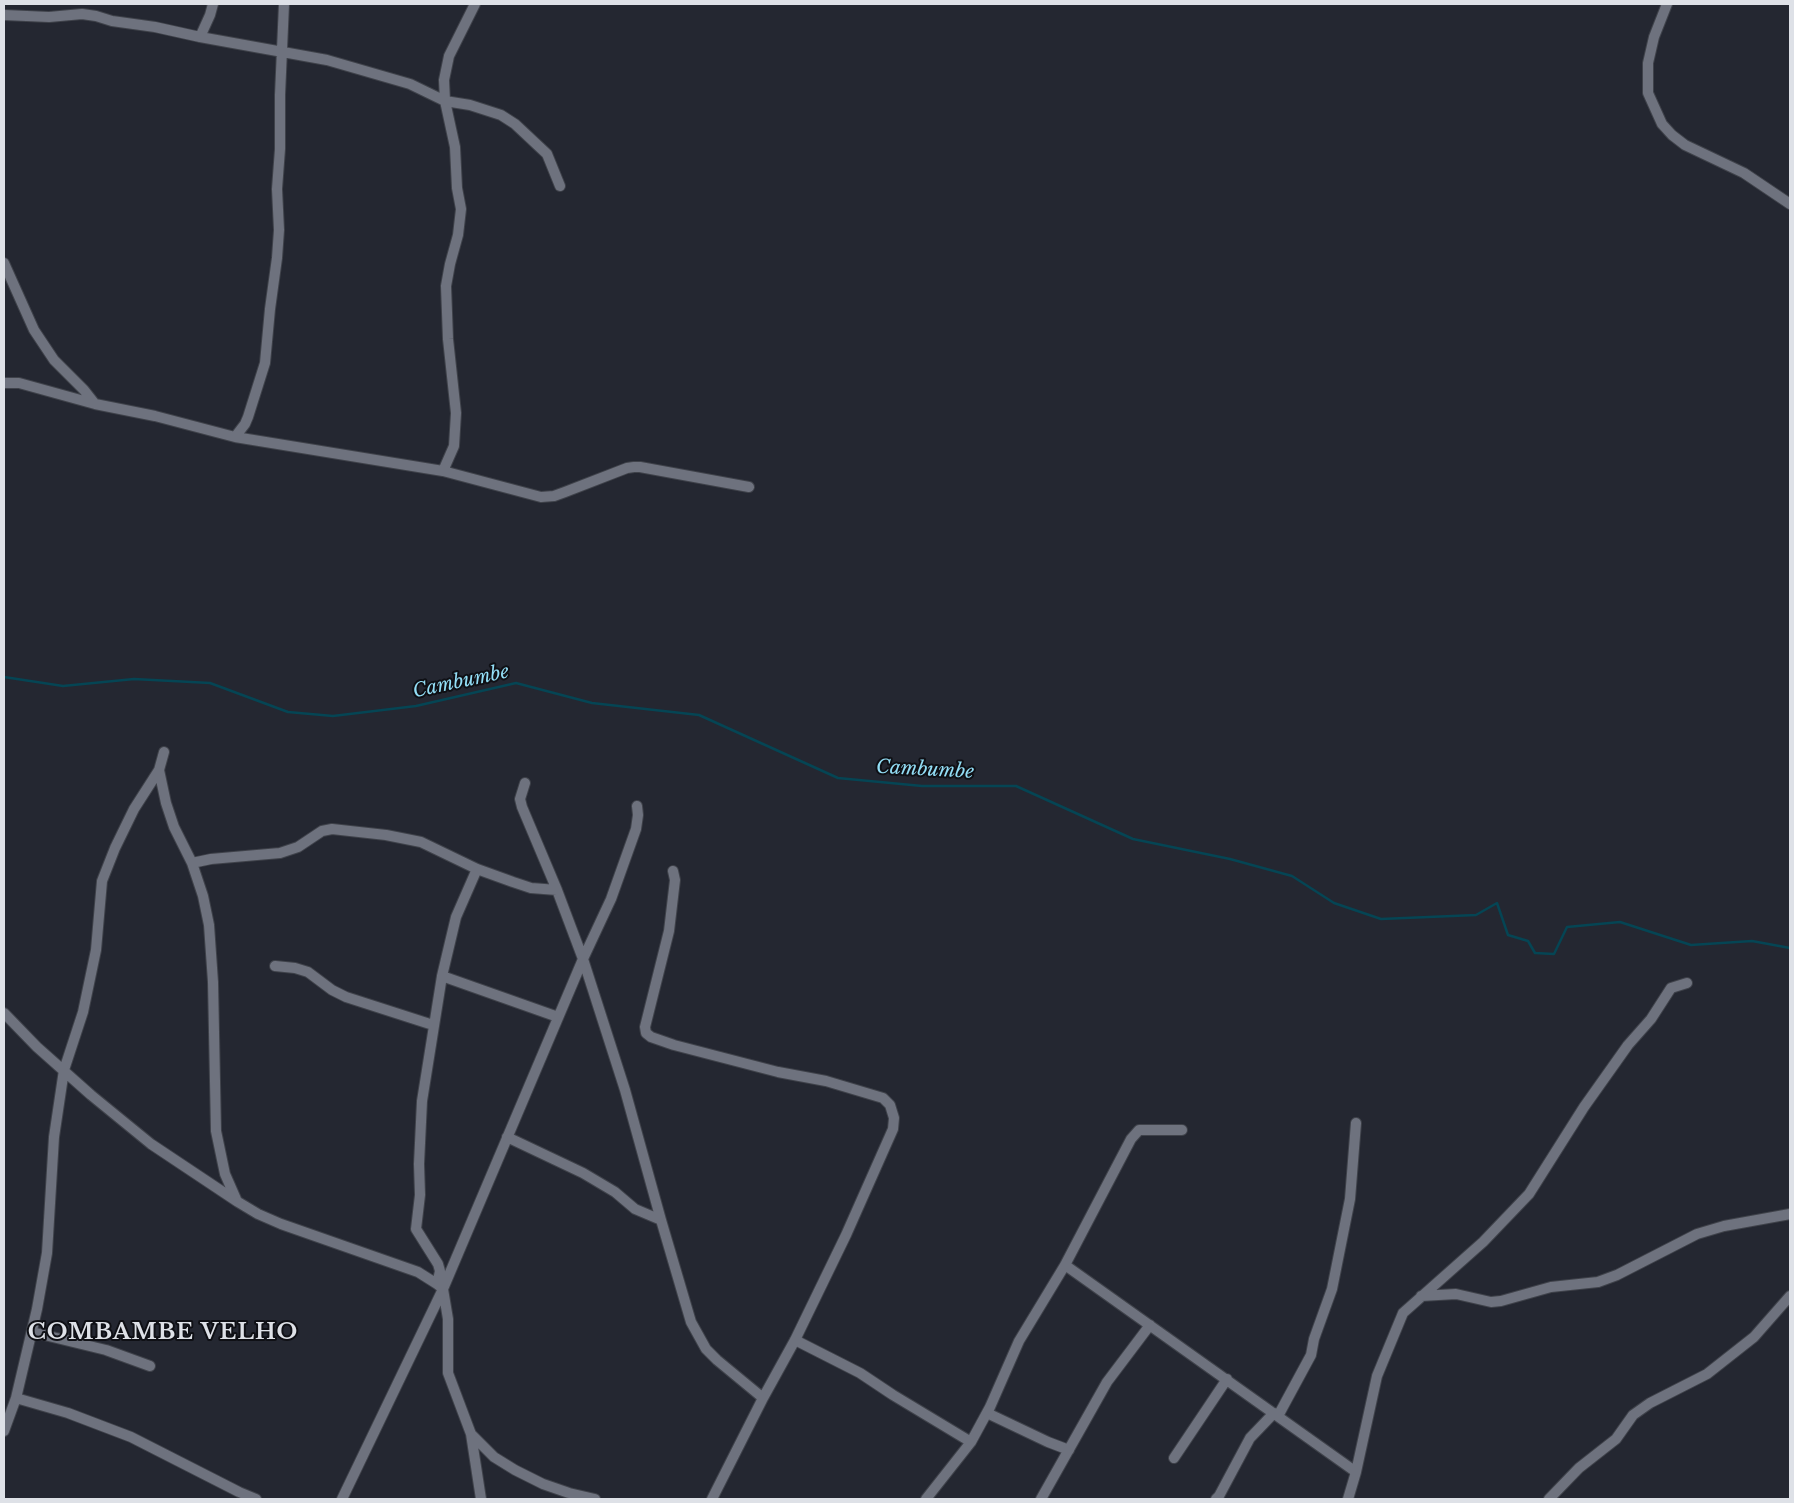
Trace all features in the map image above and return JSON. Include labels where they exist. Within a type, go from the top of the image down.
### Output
[{"type":"street","points":[[200,37],[213,4]]},
{"type":"street","points":[[235,437],[248,417],[265,363],[279,230],[277,189],[284,4]]},
{"type":"street","points":[[443,471],[454,446],[456,413],[448,339],[446,286],[458,235],[460,209],[455,146],[445,101],[444,80],[449,56],[475,4]]},
{"type":"street","points":[[1667,4],[1654,37],[1648,63],[1648,93],[1662,124],[1685,145],[1744,173],[1790,204]]},
{"type":"street","points":[[4,15],[49,17],[82,14],[96,16],[112,21],[156,27],[327,60],[410,84],[445,101],[470,105],[501,115],[515,124],[547,154],[560,186]]},
{"type":"street","points":[[4,263],[34,330],[54,360],[95,404]]},
{"type":"street","points":[[4,383],[19,383],[95,404],[155,416],[235,437],[443,471],[541,497],[554,496],[634,467],[749,488]]},
{"type":"street","points":[[4,1432],[16,1398],[38,1309],[47,1253],[54,1137],[64,1070],[84,1012],[96,950],[102,880],[134,809],[159,770],[164,752]]},
{"type":"street","points":[[159,770],[166,803],[174,827],[192,864],[203,896],[211,944],[216,1131],[225,1174],[238,1202]]},
{"type":"street","points":[[525,783],[520,799],[522,808],[557,890],[626,1090],[691,1322],[702,1342],[716,1360],[763,1398]]},
{"type":"street","points":[[342,1499],[440,1287],[507,1137],[582,959],[611,899],[636,829],[637,806]]},
{"type":"street","points":[[192,864],[211,859],[280,853],[298,847],[322,831],[332,829],[386,835],[422,842],[477,869],[532,888],[557,890]]},
{"type":"street","points":[[477,869],[456,917],[433,1025],[422,1102],[419,1164],[420,1195],[416,1229],[438,1264],[440,1271],[440,1287],[448,1319],[448,1373],[471,1434],[481,1499]]},
{"type":"street","points":[[673,871],[675,880],[670,923],[645,1027],[646,1033],[651,1037],[674,1045],[778,1072],[789,1072],[826,1081],[883,1098],[890,1105],[894,1118],[893,1129],[846,1235],[795,1340],[763,1398],[712,1499]]},
{"type":"street","points":[[274,966],[295,968],[308,972],[332,990],[346,997],[433,1025]]},
{"type":"street","points":[[442,976],[558,1017]]},
{"type":"street","points":[[1348,1499],[1356,1472],[1377,1376],[1403,1313],[1483,1242],[1529,1194],[1584,1107],[1628,1045],[1651,1019],[1671,988],[1687,983]]},
{"type":"street","points":[[4,1013],[37,1047],[91,1095],[151,1144],[238,1202],[258,1214],[281,1224],[418,1272],[440,1287]]},
{"type":"street","points":[[1216,1499],[1250,1438],[1276,1414],[1311,1355],[1314,1339],[1332,1289],[1350,1199],[1356,1124]]},
{"type":"street","points":[[926,1499],[971,1442],[987,1413],[1019,1341],[1065,1265],[1131,1139],[1139,1130],[1182,1130]]},
{"type":"street","points":[[507,1137],[583,1172],[615,1192],[635,1209],[661,1220]]},
{"type":"street","points":[[1421,1296],[1456,1294],[1491,1302],[1551,1287],[1598,1282],[1617,1276],[1697,1234],[1724,1226],[1790,1214]]},
{"type":"street","points":[[1065,1265],[1356,1472]]},
{"type":"street","points":[[1549,1499],[1579,1468],[1616,1439],[1633,1415],[1650,1403],[1707,1374],[1754,1337],[1790,1296]]},
{"type":"street","points":[[1041,1499],[1107,1382],[1150,1324]]},
{"type":"street","points":[[32,1332],[106,1350],[150,1366]]},
{"type":"street","points":[[795,1340],[860,1373],[892,1395],[971,1442]]},
{"type":"street","points":[[1174,1458],[1227,1379]]},
{"type":"street","points":[[16,1398],[68,1413],[131,1437],[256,1499]]},
{"type":"street","points":[[987,1413],[1069,1450]]},
{"type":"street","points":[[471,1434],[494,1457],[515,1470],[543,1484],[595,1499]]},
{"type":"waterway","name":"Cambumbe","points":[[4,677],[63,686],[134,679],[210,683],[288,712],[333,716],[416,706],[516,683],[592,703],[699,715],[838,778],[922,786],[1016,786],[1133,839],[1230,859],[1292,876],[1334,903],[1381,919],[1476,915],[1497,903],[1508,935],[1528,941],[1535,953],[1554,954],[1567,927],[1620,922],[1691,945],[1752,941],[1790,948]]},
{"type":"district","name":"COMBAMBE VELHO","points":[[163,1333]]}]
